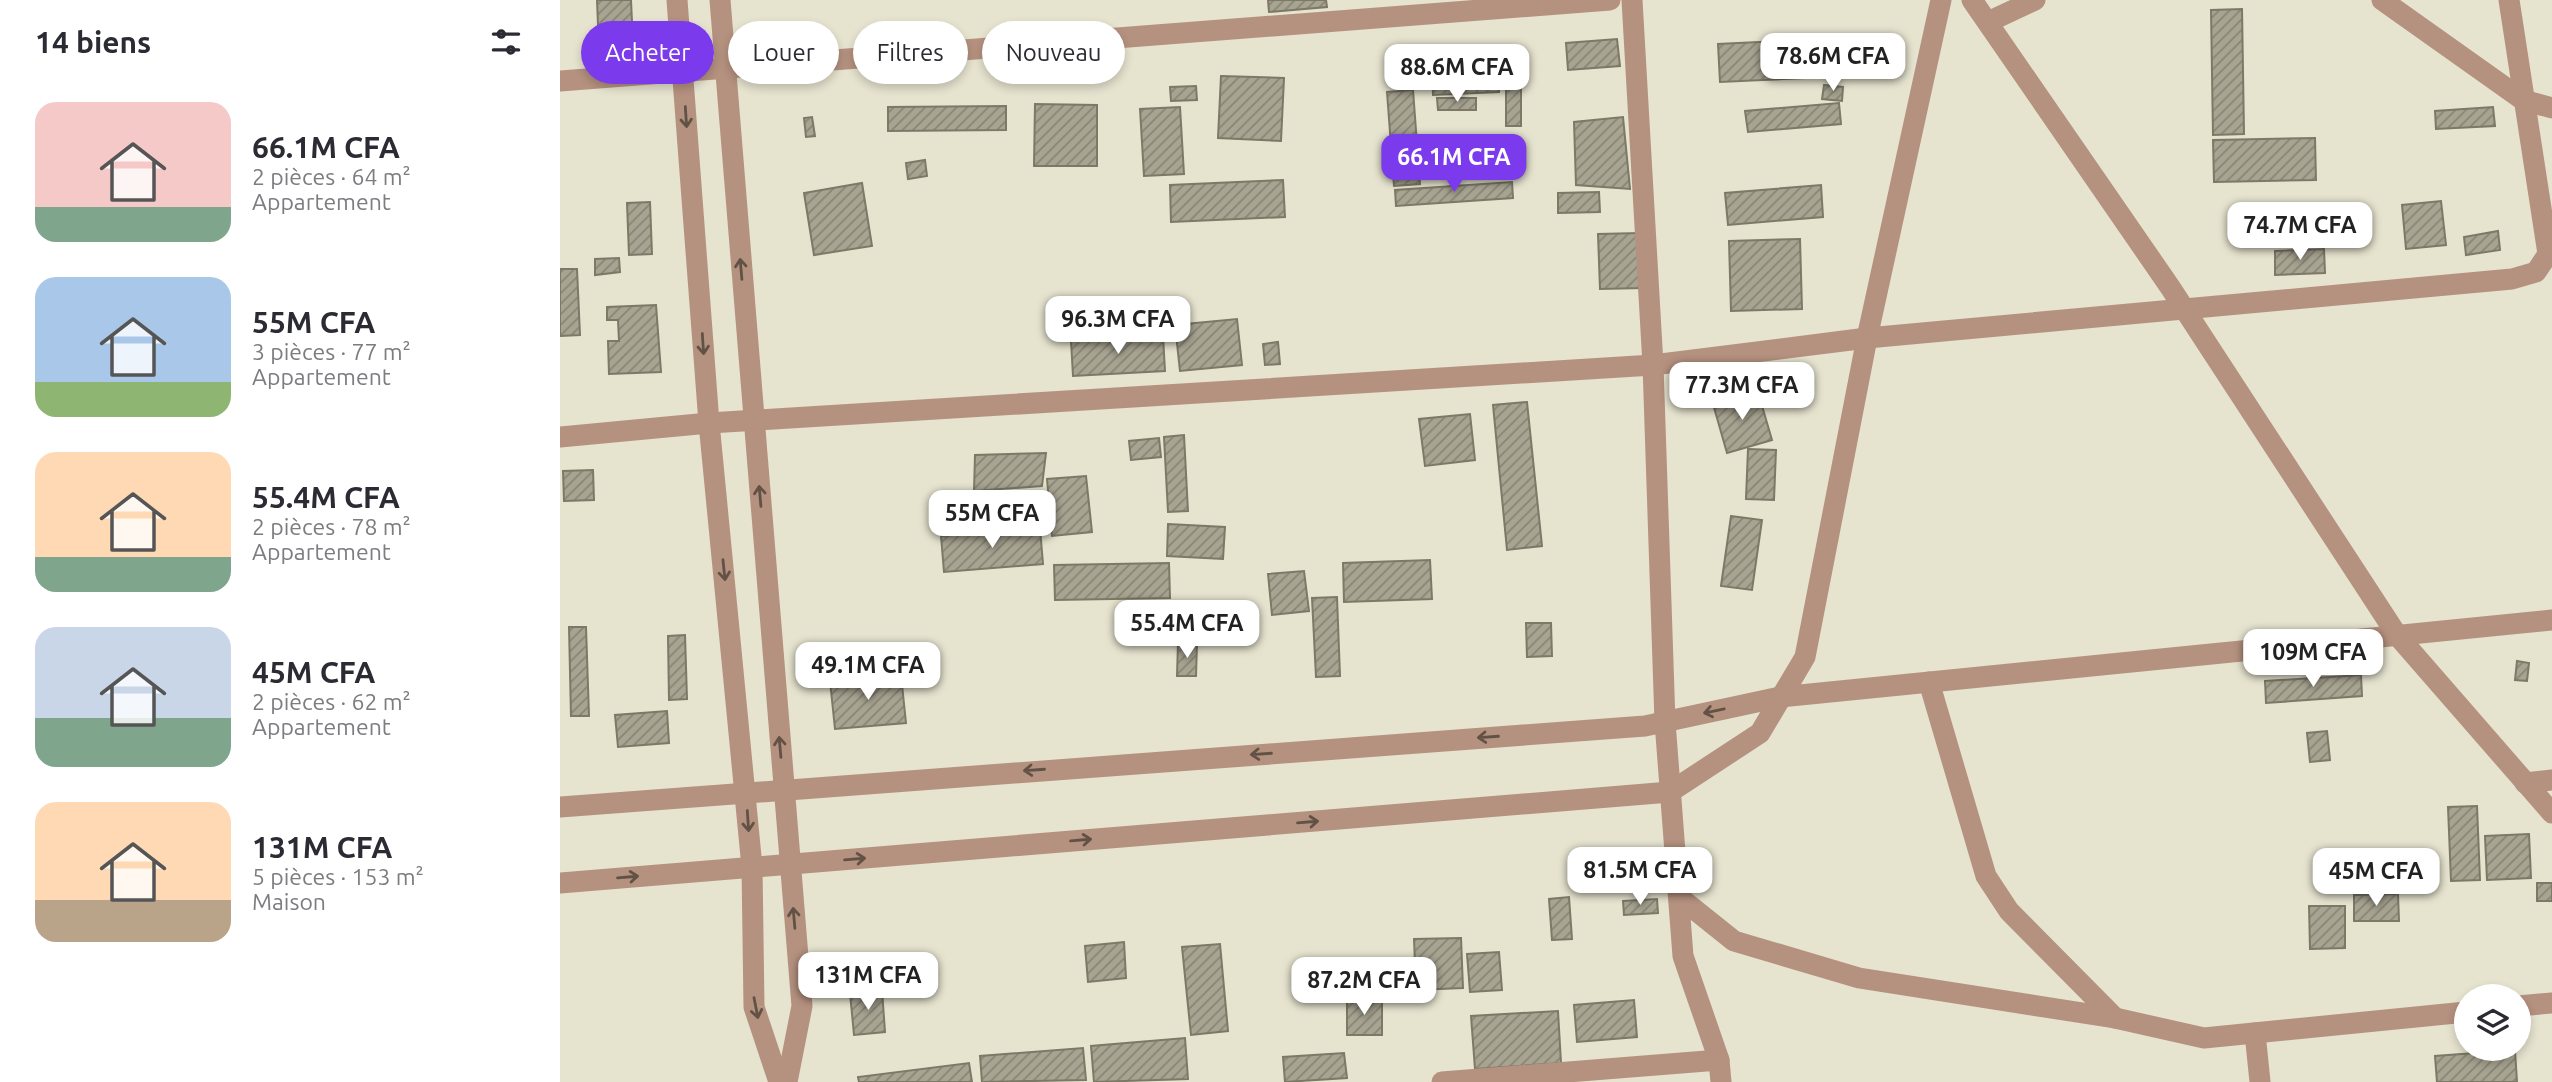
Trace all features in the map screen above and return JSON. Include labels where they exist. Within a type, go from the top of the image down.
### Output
[{"type":"street","points":[[677,0],[678,21]]},
{"type":"street","points":[[720,0],[802,1006],[787,1082]]},
{"type":"street","points":[[714,68],[1610,0]]},
{"type":"street","points":[[1632,0],[1653,365],[1665,722],[1683,956],[1719,1060],[1721,1082]]},
{"type":"street","points":[[560,883],[1670,792],[1759,733],[1805,657],[1867,338],[1941,0]]},
{"type":"street","points":[[1972,0],[2186,310],[2397,635],[2552,813]]},
{"type":"street","points":[[1988,22],[2035,0]]},
{"type":"street","points":[[2382,0],[2524,100],[2552,108]]},
{"type":"street","points":[[560,438],[709,423],[1653,365],[1867,338],[2512,279],[2536,272],[2548,254],[2509,0]]},
{"type":"street","points":[[560,81],[581,79]]},
{"type":"street","points":[[683,84],[709,423],[752,867],[754,1007],[779,1082]]},
{"type":"street","points":[[560,807],[1645,726],[1780,697],[2552,620]]},
{"type":"street","points":[[1929,682],[1986,876],[2009,911],[2115,1018]]},
{"type":"street","points":[[2525,783],[2552,780]]},
{"type":"street","points":[[1679,897],[1734,942],[1859,978],[2115,1018],[2204,1038],[2454,1013]]},
{"type":"street","points":[[2531,1005],[2552,1003]]},
{"type":"street","points":[[2255,1033],[2260,1082]]},
{"type":"street","points":[[1442,1082],[1719,1060]]},
{"type":"building","points":[[597,0],[631,0],[632,21],[598,21]]},
{"type":"building","points":[[1268,0],[1326,0],[1327,7],[1269,12]]},
{"type":"building","points":[[2242,9],[2244,134],[2213,135],[2211,10]]},
{"type":"building","points":[[1846,38],[1848,76],[1720,82],[1718,44]]},
{"type":"building","points":[[1617,39],[1620,66],[1568,70],[1566,43]]},
{"type":"building","points":[[1498,62],[1499,92],[1433,95],[1432,64]]},
{"type":"building","points":[[1406,70],[1427,72],[1426,86],[1405,85]]},
{"type":"building","points":[[1221,76],[1284,78],[1281,141],[1218,138]]},
{"type":"building","points":[[1824,85],[1843,87],[1842,101],[1822,99]]},
{"type":"building","points":[[1196,86],[1197,100],[1171,101],[1170,87]]},
{"type":"building","points":[[1506,88],[1521,88],[1521,126],[1506,126]]},
{"type":"building","points":[[1413,90],[1420,184],[1394,186],[1387,92]]},
{"type":"building","points":[[1437,98],[1476,98],[1476,110],[1438,110]]},
{"type":"building","points":[[1839,103],[1841,124],[1748,132],[1745,111]]},
{"type":"building","points":[[1035,104],[1097,105],[1097,166],[1034,166]]},
{"type":"building","points":[[1006,106],[1006,130],[888,131],[888,107]]},
{"type":"building","points":[[1180,107],[1184,174],[1144,176],[1140,109]]},
{"type":"building","points":[[2493,107],[2495,126],[2436,129],[2435,111]]},
{"type":"building","points":[[812,117],[815,136],[806,137],[804,118]]},
{"type":"building","points":[[1623,117],[1630,189],[1576,185],[1574,122]]},
{"type":"building","points":[[2315,138],[2316,180],[2214,182],[2213,140]]},
{"type":"building","points":[[925,160],[927,176],[908,179],[906,163]]},
{"type":"building","points":[[1283,180],[1285,217],[1171,222],[1170,185]]},
{"type":"building","points":[[1512,182],[1513,198],[1396,206],[1395,190]]},
{"type":"building","points":[[862,183],[872,246],[814,255],[804,193]]},
{"type":"building","points":[[1821,185],[1823,217],[1728,225],[1725,193]]},
{"type":"building","points":[[1599,192],[1600,212],[1558,213],[1558,193]]},
{"type":"building","points":[[2441,201],[2446,245],[2406,249],[2402,205]]},
{"type":"building","points":[[650,202],[652,254],[629,255],[627,203]]},
{"type":"building","points":[[2498,231],[2500,250],[2466,255],[2464,237]]},
{"type":"building","points":[[1640,233],[1643,288],[1600,289],[1598,234]]},
{"type":"building","points":[[1800,239],[1802,309],[1731,311],[1729,241]]},
{"type":"building","points":[[2324,249],[2325,273],[2275,275],[2275,251]]},
{"type":"building","points":[[619,258],[620,272],[595,275],[595,259]]},
{"type":"building","points":[[560,269],[577,269],[580,335],[560,336]]},
{"type":"building","points":[[656,305],[661,372],[609,374],[608,341],[619,341],[618,320],[607,320],[607,307]]},
{"type":"building","points":[[1237,319],[1242,365],[1180,371],[1175,325]]},
{"type":"building","points":[[1163,336],[1165,371],[1073,376],[1071,341]]},
{"type":"building","points":[[1278,342],[1280,364],[1265,365],[1263,344]]},
{"type":"building","points":[[1758,392],[1772,440],[1727,453],[1713,404]]},
{"type":"building","points":[[1527,402],[1542,546],[1507,550],[1493,405]]},
{"type":"building","points":[[1470,414],[1475,460],[1425,466],[1419,419]]},
{"type":"building","points":[[1184,435],[1188,511],[1168,512],[1164,437]]},
{"type":"building","points":[[1159,438],[1161,457],[1131,460],[1129,441]]},
{"type":"building","points":[[1748,449],[1776,450],[1774,500],[1746,499]]},
{"type":"building","points":[[1046,453],[1042,486],[974,491],[975,455]]},
{"type":"building","points":[[593,470],[594,500],[564,501],[563,471]]},
{"type":"building","points":[[1086,476],[1092,532],[1052,536],[1047,479]]},
{"type":"building","points":[[1731,516],[1762,520],[1752,590],[1721,586]]},
{"type":"building","points":[[1168,524],[1225,527],[1223,559],[1167,556]]},
{"type":"building","points":[[1040,528],[1043,564],[944,572],[941,536]]},
{"type":"building","points":[[1430,560],[1432,599],[1344,602],[1343,563]]},
{"type":"building","points":[[1169,563],[1170,598],[1055,600],[1054,565]]},
{"type":"building","points":[[1304,571],[1309,611],[1272,615],[1268,574]]},
{"type":"building","points":[[1337,597],[1340,676],[1316,677],[1312,598]]},
{"type":"building","points":[[1526,623],[1551,623],[1552,656],[1527,657]]},
{"type":"building","points":[[569,627],[586,627],[589,716],[571,716]]},
{"type":"building","points":[[685,635],[687,699],[669,700],[668,636]]},
{"type":"building","points":[[1178,643],[1197,643],[1196,676],[1177,676]]},
{"type":"building","points":[[2517,661],[2529,663],[2527,681],[2515,680]]},
{"type":"building","points":[[901,675],[906,723],[835,729],[830,681]]},
{"type":"building","points":[[2361,675],[2362,696],[2266,703],[2265,681]]},
{"type":"building","points":[[667,711],[669,743],[618,747],[615,715]]},
{"type":"building","points":[[2327,731],[2330,760],[2310,762],[2307,733]]},
{"type":"building","points":[[2477,806],[2480,880],[2451,881],[2448,807]]},
{"type":"building","points":[[2529,834],[2531,878],[2487,880],[2485,836]]},
{"type":"building","points":[[2537,883],[2552,883],[2552,901],[2537,901]]},
{"type":"building","points":[[2398,894],[2399,921],[2354,921],[2354,895]]},
{"type":"building","points":[[1569,897],[1572,939],[1552,940],[1549,899]]},
{"type":"building","points":[[1657,899],[1658,913],[1624,915],[1623,901]]},
{"type":"building","points":[[2309,906],[2345,906],[2345,948],[2310,949]]},
{"type":"building","points":[[1461,938],[1463,988],[1416,990],[1414,939]]},
{"type":"building","points":[[1124,942],[1126,978],[1088,982],[1085,946]]},
{"type":"building","points":[[1220,944],[1228,1031],[1191,1035],[1182,947]]},
{"type":"building","points":[[1499,952],[1502,990],[1470,992],[1467,954]]},
{"type":"building","points":[[882,990],[885,1032],[854,1035],[850,993]]},
{"type":"building","points":[[1347,998],[1382,999],[1382,1035],[1347,1035]]},
{"type":"building","points":[[1634,1000],[1637,1037],[1577,1042],[1574,1005]]},
{"type":"building","points":[[1558,1011],[1561,1063],[1475,1069],[1471,1016]]},
{"type":"building","points":[[1185,1038],[1188,1079],[1094,1082],[1091,1046]]},
{"type":"building","points":[[1083,1048],[1086,1080],[982,1082],[980,1056]]},
{"type":"building","points":[[1344,1053],[1347,1078],[1285,1082],[1283,1057]]},
{"type":"building","points":[[2454,1055],[2454,1061],[2516,1061],[2517,1082],[2437,1082],[2435,1056]]},
{"type":"building","points":[[969,1063],[972,1082],[859,1082],[858,1077]]}]
